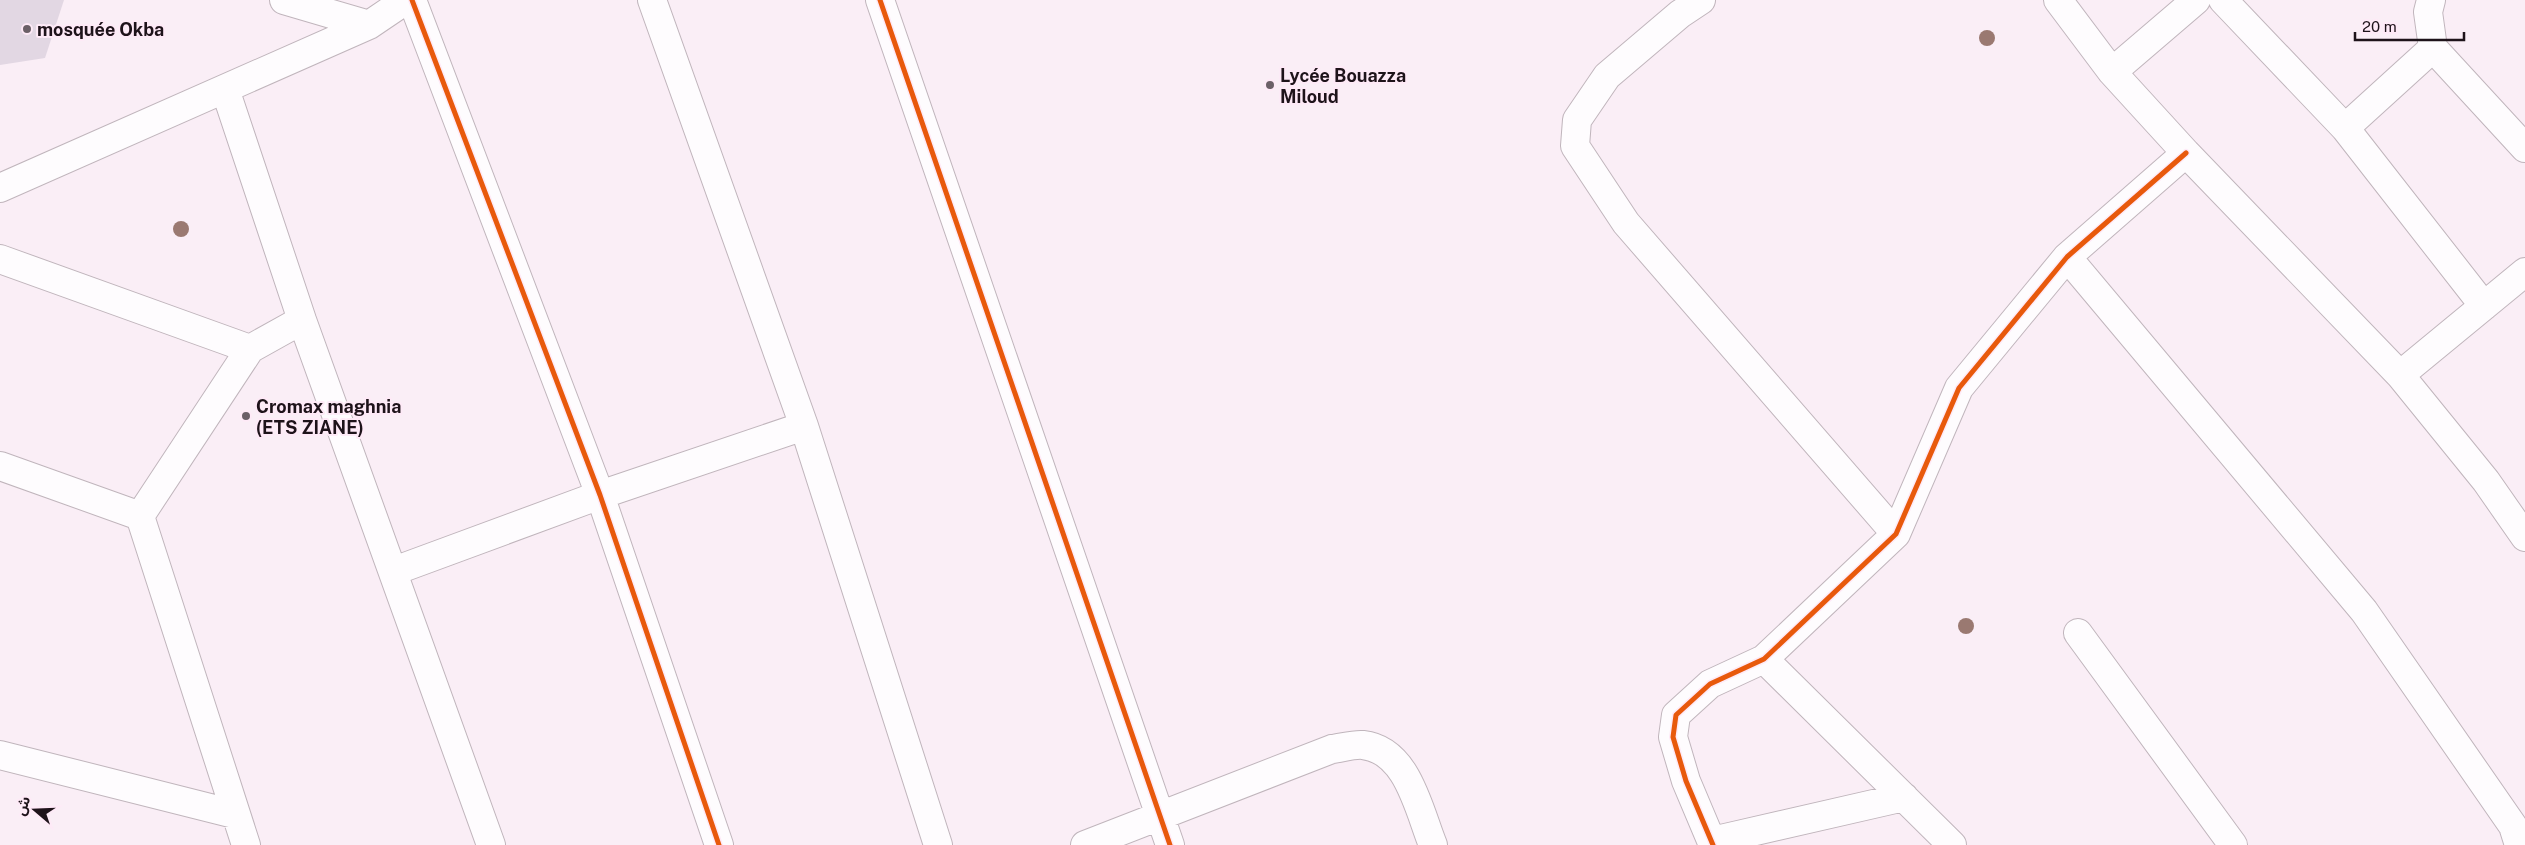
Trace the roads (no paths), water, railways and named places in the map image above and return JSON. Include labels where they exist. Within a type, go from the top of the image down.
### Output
[{"type":"street","points":[[284,0],[394,7]]},
{"type":"street","points":[[652,0],[804,426],[938,845]]},
{"type":"street","points":[[880,0],[1170,845]]},
{"type":"street","points":[[1702,0],[1680,14],[1607,76],[1577,120],[1575,146],[1626,222],[1896,534]]},
{"type":"street","points":[[2058,0],[2112,72],[2186,153],[2400,375],[2486,481],[2525,537]]},
{"type":"street","points":[[2112,72],[2196,0]]},
{"type":"street","points":[[2223,0],[2345,128],[2484,306]]},
{"type":"street","points":[[2431,0],[2428,12],[2433,48],[2525,148]]},
{"type":"street","points":[[0,188],[225,89],[394,7]]},
{"type":"street","points":[[394,7],[600,495],[719,845]]},
{"type":"street","points":[[2345,128],[2433,48]]},
{"type":"street","points":[[225,89],[302,320],[394,571],[491,845]]},
{"type":"street","points":[[1904,796],[1712,843],[1686,781],[1673,737],[1676,715],[1710,684],[1764,659],[1896,534],[1959,388],[2067,257],[2186,153]]},
{"type":"street","points":[[2067,257],[2364,611],[2513,826],[2519,845]]},
{"type":"street","points":[[0,259],[250,349]]},
{"type":"street","points":[[2400,375],[2484,306],[2520,284]]},
{"type":"street","points":[[140,516],[250,349],[302,320]]},
{"type":"street","points":[[394,571],[600,495],[804,426]]},
{"type":"street","points":[[0,466],[140,516]]},
{"type":"street","points":[[140,516],[234,814],[246,845]]},
{"type":"street","points":[[2078,633],[2233,845]]},
{"type":"street","points":[[1764,659],[1952,845]]},
{"type":"street","points":[[1085,845],[1160,814],[1332,750],[1363,745],[1388,755],[1406,776],[1432,845]]},
{"type":"street","points":[[0,755],[234,814]]},
{"type":"place","name":"mosquée Okba","points":[[27,29]]},
{"type":"place","name":"Lycée Bouazza Miloud","points":[[1270,85]]},
{"type":"place","name":"Cromax maghnia (ETS ZIANE)","points":[[246,416]]}]
